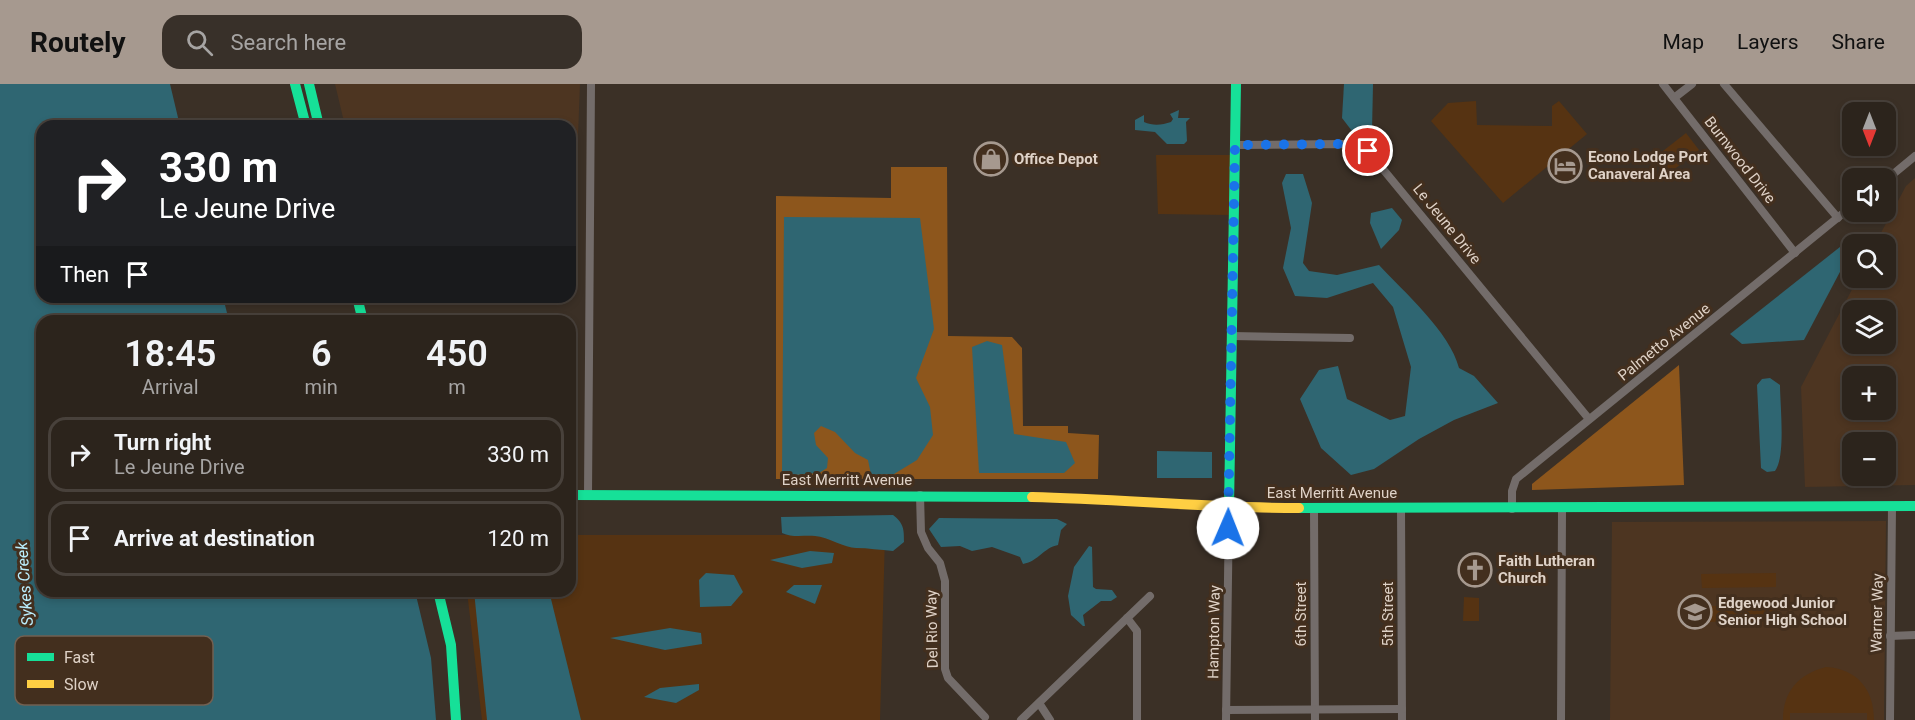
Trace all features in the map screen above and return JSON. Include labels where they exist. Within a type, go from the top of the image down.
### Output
[{"type":"street","points":[[295,84],[304,120]]},
{"type":"street","points":[[309,84],[318,120]]},
{"type":"street","points":[[588,495],[591,84]]},
{"type":"street","points":[[1229,508],[1236,84]]},
{"type":"street","name":"Burnwood Drive","points":[[1663,84],[1795,253]]},
{"type":"street","points":[[1674,98],[1692,84]]},
{"type":"street","points":[[1724,84],[1838,218]]},
{"type":"street","name":"Le Jeune Drive","points":[[1235,145],[1343,144],[1368,151],[1588,419]]},
{"type":"street","points":[[1896,172],[1915,156]]},
{"type":"street","name":"Palmetto Avenue","points":[[1512,509],[1512,491],[1516,479],[1842,215]]},
{"type":"street","points":[[1232,336],[1350,338]]},
{"type":"street","name":"East Merritt Avenue","points":[[576,495],[920,495],[1111,500],[1229,508],[1562,509],[1915,506]]},
{"type":"street","name":"Del Rio Way","points":[[920,495],[921,532],[928,548],[940,563],[945,581],[945,669],[948,678],[985,717]]},
{"type":"street","name":"Warner Way","points":[[1890,720],[1892,506]]},
{"type":"street","name":"Hampton Way","points":[[1226,720],[1229,508]]},
{"type":"street","name":"6th Street","points":[[1314,508],[1315,715]]},
{"type":"street","name":"5th Street","points":[[1401,508],[1402,720]]},
{"type":"street","points":[[1561,720],[1562,509]]},
{"type":"street","points":[[1021,720],[1150,596]]},
{"type":"street","points":[[439,597],[451,645],[456,720]]},
{"type":"street","points":[[1127,618],[1137,631],[1137,720]]},
{"type":"street","points":[[1890,636],[1915,635]]},
{"type":"street","points":[[1039,703],[1050,720]]},
{"type":"street","points":[[1226,710],[1315,715],[1402,709]]},
{"type":"shaded area","points":[[335,84],[580,84],[576,187],[576,120],[344,120]]},
{"type":"shaded area","points":[[1476,101],[1477,125],[1552,126],[1552,106],[1559,101],[1587,134],[1503,203],[1431,121],[1448,103]]},
{"type":"shaded area","points":[[1686,133],[1699,150],[1667,175],[1654,158]]},
{"type":"shaded area","points":[[1156,155],[1231,155],[1230,215],[1158,214]]},
{"type":"shaded area","points":[[891,167],[947,167],[948,336],[1012,337],[1022,348],[1023,426],[1068,426],[1068,433],[1099,435],[1098,479],[776,479],[776,196],[891,198]]},
{"type":"shaded area","points":[[1915,178],[1915,485],[1896,485],[1896,432],[1842,432],[1842,486],[1860,486],[1805,487],[1801,387],[1842,309],[1842,354],[1896,354],[1896,300],[1846,300],[1853,288],[1896,288],[1896,234],[1880,234],[1887,222],[1896,222],[1896,205],[1906,186]]},
{"type":"shaded area","points":[[1679,365],[1684,485],[1532,490],[1532,484]]},
{"type":"shaded area","points":[[1886,521],[1884,720],[1610,720],[1612,522]]},
{"type":"shaded area","points":[[576,535],[885,535],[880,720],[482,720],[468,597],[576,597]]},
{"type":"shaded area","points":[[1776,573],[1776,587],[1702,588],[1701,574]]},
{"type":"shaded area","points":[[1464,597],[1479,598],[1479,621],[1463,621]]},
{"type":"shaded area","points":[[1701,606],[1778,606],[1778,621],[1701,622]]},
{"type":"shaded area","points":[[1826,667],[1847,672],[1862,683],[1871,699],[1874,720],[1867,720],[1867,713],[1790,713],[1790,720],[1783,720],[1786,700],[1794,685],[1808,674]]},
{"type":"water","name":"Sykes Creek","points":[[0,84],[170,84],[179,120],[36,120],[36,303],[224,303],[228,315],[36,315],[36,597],[416,597],[431,658],[436,720],[0,720]]},
{"type":"water","points":[[1344,84],[1373,84],[1372,131],[1352,131],[1342,118]]},
{"type":"water","points":[[1179,110],[1178,118],[1190,118],[1186,122],[1187,141],[1184,144],[1167,144],[1155,132],[1135,130],[1135,120],[1144,115],[1144,122],[1161,124],[1171,122],[1173,119],[1170,114]]},
{"type":"water","points":[[1286,174],[1303,174],[1312,203],[1303,263],[1309,271],[1337,275],[1379,265],[1436,327],[1454,354],[1459,368],[1474,376],[1498,403],[1454,420],[1419,439],[1374,469],[1351,475],[1321,448],[1300,399],[1319,370],[1338,366],[1347,399],[1390,420],[1405,416],[1411,367],[1393,307],[1373,283],[1327,298],[1295,296],[1283,268],[1291,228],[1282,183]]},
{"type":"water","points":[[1392,208],[1402,220],[1399,230],[1381,249],[1370,223],[1371,213]]},
{"type":"water","points":[[784,217],[920,218],[934,329],[916,378],[930,407],[933,435],[917,460],[894,474],[871,475],[868,460],[855,453],[835,432],[821,426],[814,433],[816,445],[828,458],[827,468],[819,473],[782,476]]},
{"type":"water","points":[[1842,245],[1842,268],[1804,340],[1742,344],[1730,334]]},
{"type":"water","points":[[987,341],[1002,345],[1014,434],[1066,442],[1075,463],[1064,473],[979,473],[972,347]]},
{"type":"water","points":[[1770,378],[1780,385],[1781,443],[1775,471],[1767,472],[1761,468],[1757,385],[1762,379]]},
{"type":"water","points":[[1157,451],[1212,452],[1212,478],[1157,478]]},
{"type":"water","points":[[893,515],[903,527],[904,542],[893,551],[852,548],[820,537],[782,533],[781,517]]},
{"type":"water","points":[[939,518],[1057,519],[1067,524],[1061,530],[1058,545],[1023,564],[1020,557],[992,547],[972,551],[960,546],[941,547],[929,529]]},
{"type":"water","points":[[1089,546],[1092,547],[1093,587],[1112,590],[1117,597],[1111,601],[1101,601],[1083,615],[1085,626],[1083,626],[1071,615],[1068,596],[1074,567]]},
{"type":"water","points":[[810,551],[834,553],[832,563],[802,568],[770,560]]},
{"type":"water","points":[[706,573],[734,575],[743,592],[731,606],[700,607],[699,580]]},
{"type":"water","points":[[794,585],[822,585],[815,604],[786,592]]},
{"type":"water","points":[[475,597],[550,597],[581,720],[487,720]]},
{"type":"water","points":[[670,628],[701,633],[702,644],[665,650],[610,638]]},
{"type":"water","points":[[699,684],[699,690],[676,703],[644,697],[660,688]]},
{"type":"traffic: fast","points":[[295,84],[304,120]]},
{"type":"traffic: fast","points":[[309,84],[318,120]]},
{"type":"traffic: fast","points":[[1229,508],[1236,84]]},
{"type":"traffic: fast","points":[[358,303],[362,315]]},
{"type":"traffic: fast","points":[[576,495],[1032,497]]},
{"type":"traffic: fast","points":[[1299,508],[1915,506]]},
{"type":"traffic: fast","points":[[439,597],[451,645],[456,720]]},
{"type":"traffic: slow","points":[[1032,497],[1299,508]]},
{"type":"place","name":"Office Depot","points":[[991,159]]},
{"type":"place","name":"Econo Lodge Port Canaveral Area","points":[[1565,166]]},
{"type":"place","name":"Faith Lutheran Church","points":[[1475,570]]},
{"type":"place","name":"Edgewood Junior Senior High School","points":[[1695,612]]},
{"type":"route","points":[[1228,528],[1235,145],[1343,144],[1368,151]]}]
